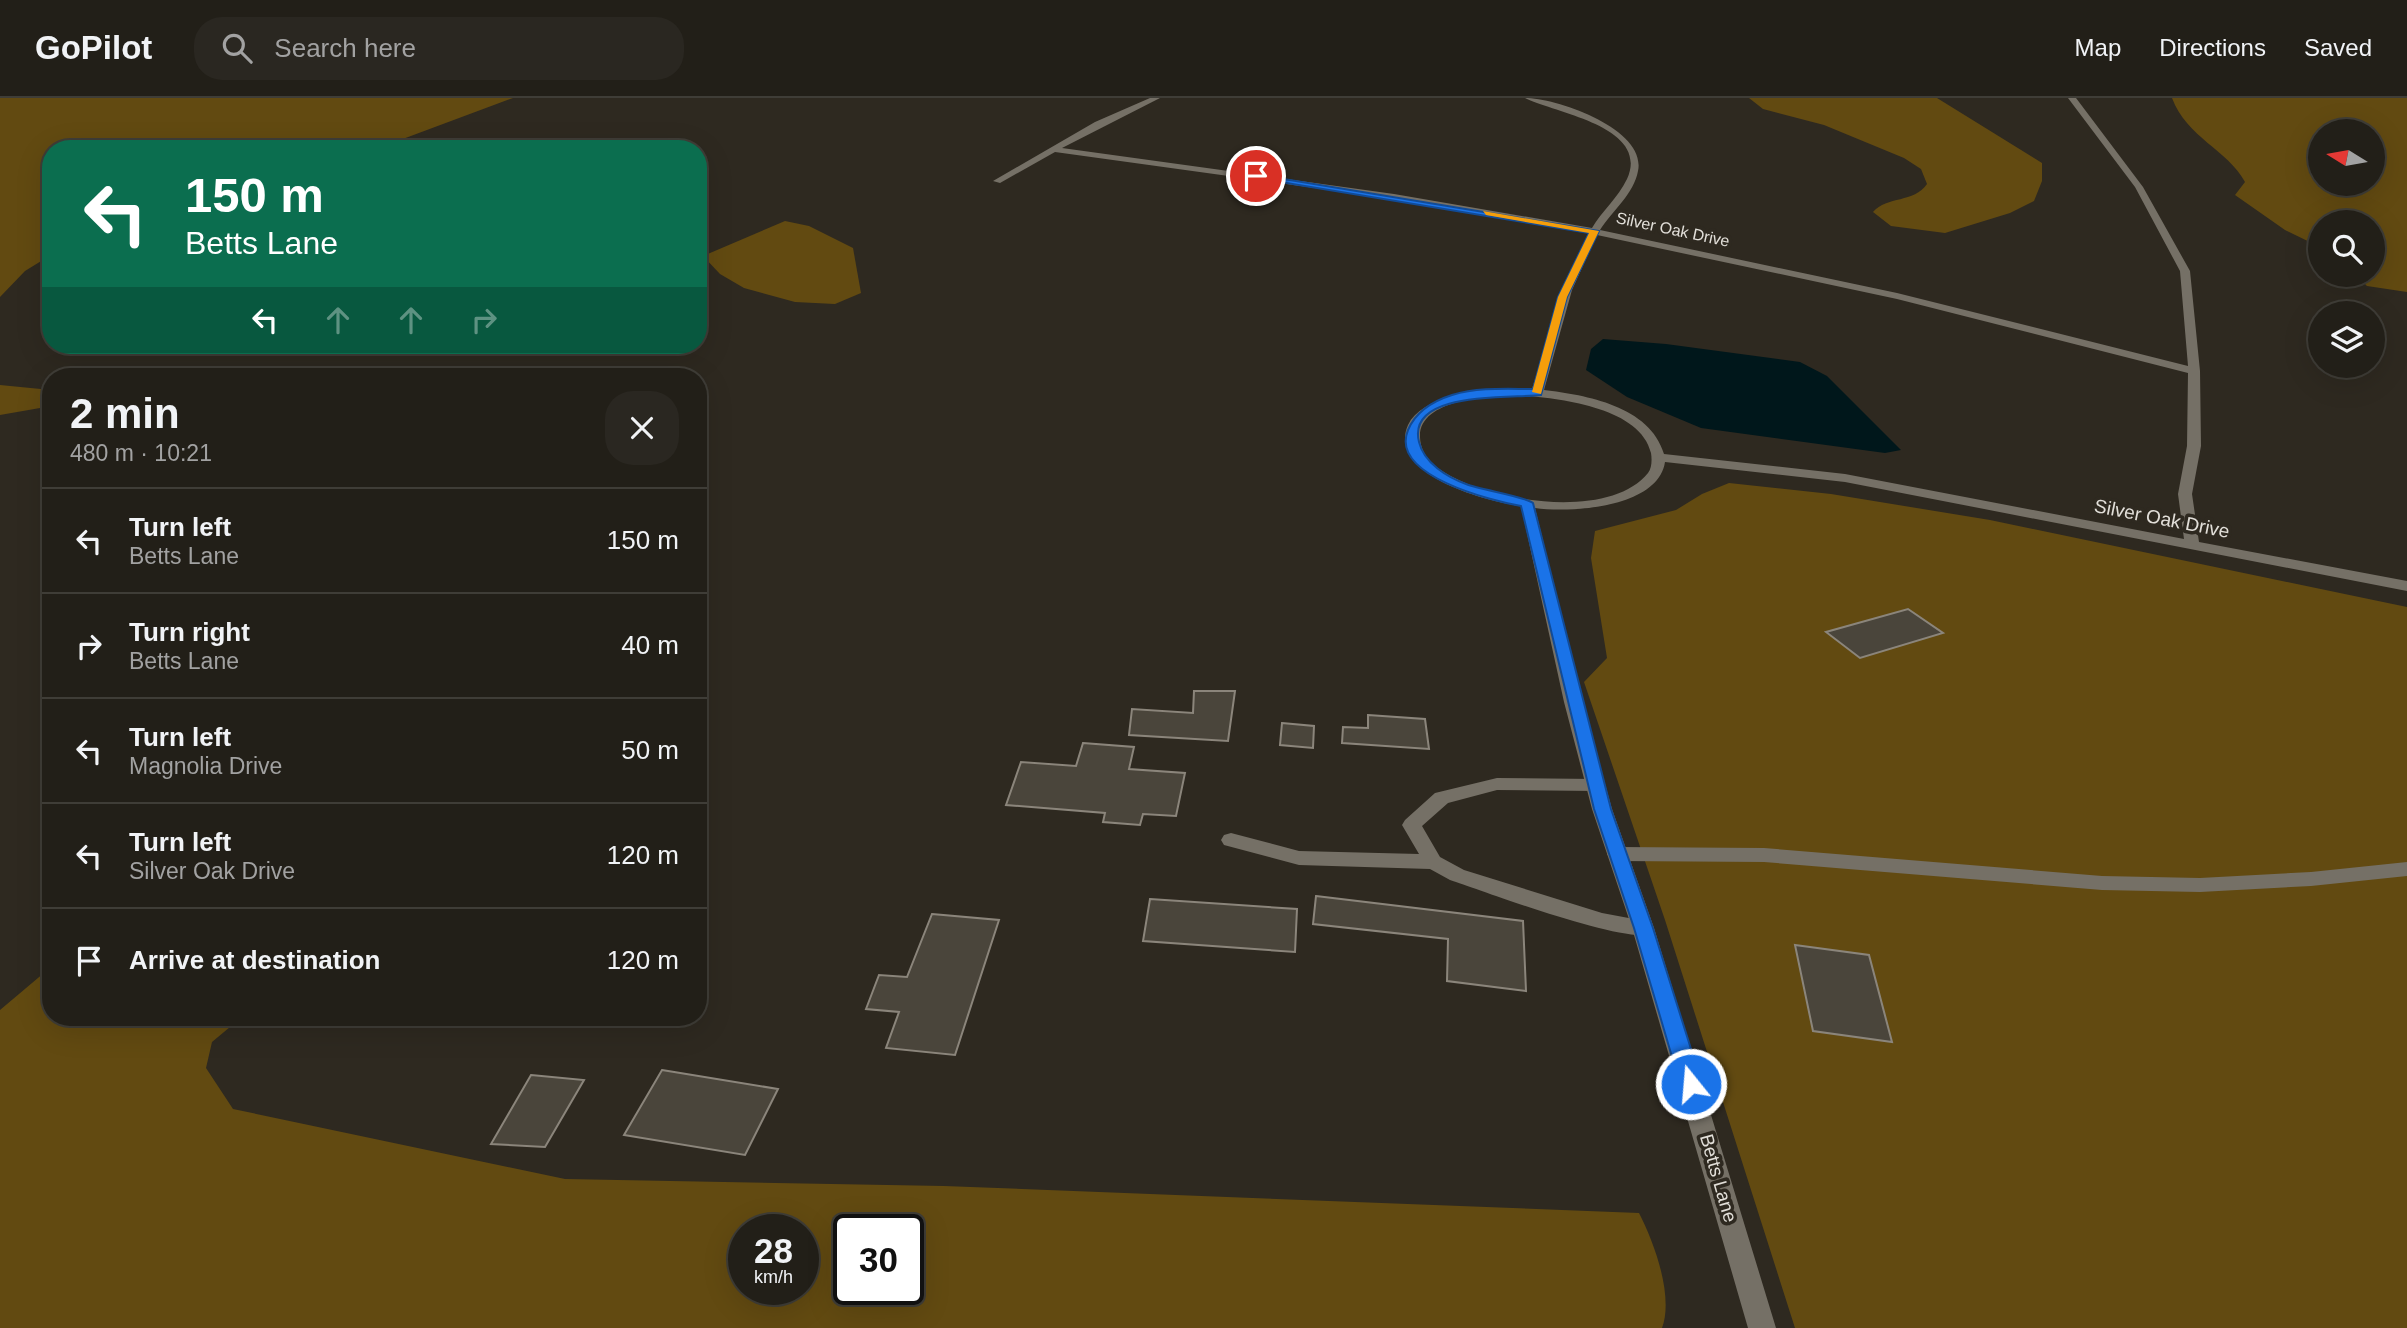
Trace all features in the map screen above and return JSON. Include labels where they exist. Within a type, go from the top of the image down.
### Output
[{"type":"street","points":[[997,181],[1140,103],[1156,98]]},
{"type":"street","points":[[1528,98],[1574,111],[1604,126],[1623,141],[1635,157],[1634,173],[1594,231],[1562,297],[1537,392]]},
{"type":"street","points":[[2072,98],[2139,187],[2185,271],[2194,372],[2194,446],[2185,494],[2192,543]]},
{"type":"street","name":"Silver Oak Drive","points":[[1054,149],[1282,180],[1594,231],[1955,307],[2194,372]]},
{"type":"street","points":[[1485,392],[1537,392],[1584,400],[1613,411],[1637,425],[1653,441],[1660,457],[1654,475],[1637,489],[1609,500],[1573,505],[1527,503],[1494,498],[1459,486],[1432,470],[1416,453],[1412,435],[1418,420],[1425,413],[1456,398],[1485,392]]},
{"type":"street","name":"Silver Oak Drive","points":[[1660,457],[1845,478],[2407,586]]},
{"type":"street","name":"Betts Lane","points":[[1527,503],[1596,785],[1643,928],[1762,1328]]},
{"type":"street","points":[[1433,862],[1412,825],[1442,798],[1497,784],[1596,785]]},
{"type":"street","points":[[1231,840],[1299,858],[1433,862],[1457,876],[1526,898],[1602,921],[1643,928]]},
{"type":"street","points":[[1617,854],[1764,855],[2102,883],[2172,884],[2311,879],[2377,870],[2407,869]]},
{"type":"shaded area","points":[[0,98],[513,98],[400,140],[42,140],[42,261],[25,271],[0,297]]},
{"type":"shaded area","points":[[1749,98],[1937,98],[2042,163],[2042,181],[2034,201],[2010,213],[1945,233],[1891,226],[1873,212],[1879,207],[1922,190],[1927,184],[1921,169],[1904,158],[1824,125],[1763,109]]},
{"type":"shaded area","points":[[2172,98],[2407,98],[2407,292],[2374,287],[2385,287],[2385,210],[2308,210],[2308,241],[2285,230],[2235,195],[2245,182],[2228,161],[2187,123]]},
{"type":"shaded area","points":[[785,221],[809,226],[853,248],[861,293],[835,304],[795,302],[744,288],[720,274],[707,260],[707,254]]},
{"type":"shaded area","points":[[0,385],[42,389],[40,408],[0,415]]},
{"type":"shaded area","points":[[1729,483],[1831,494],[1990,520],[2407,607],[2407,1328],[1795,1328],[1665,920],[1584,682],[1607,658],[1591,558],[1595,531],[1676,510],[1702,494]]},
{"type":"shaded area","points":[[42,975],[42,1026],[231,1026],[212,1042],[206,1068],[233,1109],[565,1179],[944,1186],[1639,1213],[1661,1269],[1666,1301],[1662,1328],[0,1328],[0,1010]]},
{"type":"water","points":[[1603,339],[1666,344],[1800,362],[1827,376],[1901,450],[1885,453],[1701,428],[1627,397],[1586,370],[1591,349]]},
{"type":"building","points":[[1908,609],[1943,633],[1860,658],[1826,632]]},
{"type":"building","points":[[1194,691],[1235,691],[1228,741],[1129,735],[1132,709],[1193,713]]},
{"type":"building","points":[[1368,715],[1425,719],[1429,749],[1342,743],[1343,727],[1368,728]]},
{"type":"building","points":[[1282,723],[1314,726],[1313,748],[1280,745]]},
{"type":"building","points":[[1083,743],[1134,747],[1129,769],[1185,773],[1176,816],[1143,814],[1140,825],[1103,822],[1105,813],[1006,805],[1021,762],[1076,766]]},
{"type":"building","points":[[1316,896],[1523,921],[1526,991],[1447,981],[1448,939],[1313,924]]},
{"type":"building","points":[[1150,899],[1297,909],[1295,952],[1143,941]]},
{"type":"building","points":[[932,914],[999,920],[955,1055],[886,1048],[899,1012],[866,1009],[879,975],[907,977]]},
{"type":"building","points":[[1795,945],[1869,955],[1892,1042],[1813,1031]]},
{"type":"building","points":[[662,1070],[778,1089],[745,1155],[624,1135]]},
{"type":"building","points":[[531,1075],[584,1080],[545,1147],[491,1144]]},
{"type":"slow traffic","points":[[1486,213],[1594,231],[1562,297],[1537,392]]},
{"type":"route","points":[[1256,176],[1594,231],[1562,297],[1537,392],[1485,392],[1456,398],[1433,407],[1418,420],[1412,435],[1416,453],[1432,470],[1459,486],[1494,498],[1527,503],[1573,702],[1602,809],[1643,928],[1691,1084]]}]
